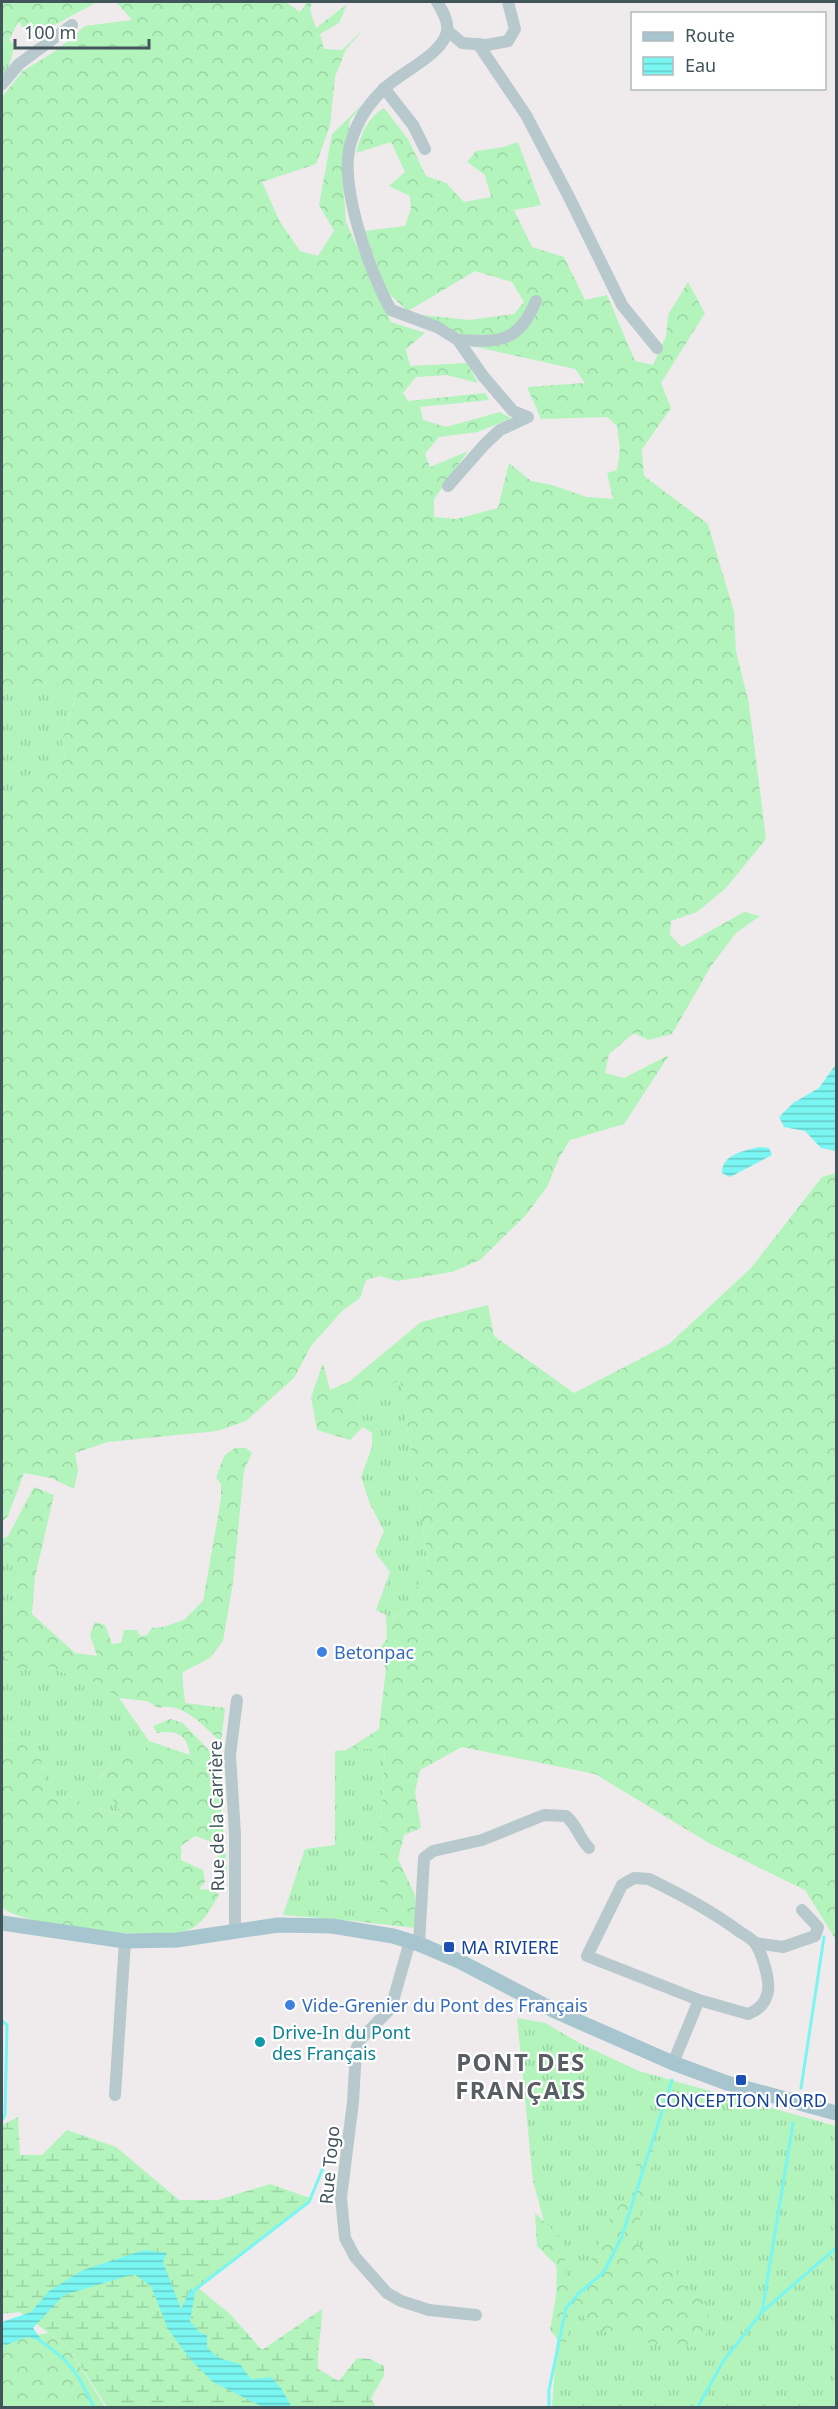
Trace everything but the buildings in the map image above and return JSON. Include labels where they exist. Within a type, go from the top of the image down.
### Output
[{"type":"main road","points":[[2,1923],[126,1941],[177,1940],[278,1925],[314,1925],[360,1930],[412,1944],[673,2063],[727,2083],[837,2113]]},
{"type":"main road","points":[[2,1928],[29,1926]]},
{"type":"street","points":[[437,2],[445,15],[447,31],[441,46],[384,88],[363,112],[350,141],[351,204],[364,245],[391,310],[437,327],[458,340],[483,376],[513,411],[528,417],[500,430],[448,486]]},
{"type":"street","points":[[447,31],[462,43],[508,41],[515,29],[508,2]]},
{"type":"street","points":[[2,84],[20,64],[72,25]]},
{"type":"street","points":[[478,44],[526,115],[622,305],[657,348]]},
{"type":"street","points":[[384,88],[413,125],[425,149]]},
{"type":"street","points":[[458,340],[486,342],[503,339],[522,329],[537,301]]},
{"type":"street","name":"Rue de la Carrière","points":[[235,1931],[235,1834],[230,1755],[237,1700]]},
{"type":"street","name":"Rue Togo","points":[[476,2316],[429,2310],[401,2301],[387,2293],[355,2257],[345,2238],[341,2198],[353,2102],[356,2050],[360,2040],[391,2008],[412,1944],[423,1858],[433,1851],[482,1840],[544,1815],[566,1816],[575,1824],[580,1838],[589,1848]]},
{"type":"street","points":[[755,1943],[769,1985],[762,2005],[756,2011],[748,2014],[699,2000],[587,1956],[622,1885],[634,1878],[649,1879],[725,1921],[755,1943],[783,1947],[815,1936],[818,1927],[802,1910]]},
{"type":"street","points":[[115,2095],[126,1941]]},
{"type":"street","points":[[673,2063],[699,2000]]},
{"type":"green space","points":[[2,2],[97,2],[29,39],[19,21],[9,40],[2,44]]},
{"type":"green space","points":[[116,2],[286,2],[300,12],[308,2],[312,2],[310,10],[316,28],[347,4],[339,23],[320,34],[324,49],[342,50],[366,27],[346,49],[335,77],[330,126],[316,164],[262,182],[280,222],[300,251],[318,256],[334,231],[319,205],[332,134],[369,98],[350,120],[342,170],[346,222],[391,322],[425,333],[406,349],[410,366],[467,363],[478,383],[447,375],[416,377],[403,393],[408,401],[485,393],[489,400],[420,407],[423,420],[446,427],[500,412],[511,418],[478,432],[439,437],[425,454],[430,467],[468,451],[434,499],[434,517],[456,519],[498,508],[509,463],[531,481],[552,485],[587,497],[613,499],[607,473],[617,470],[620,449],[617,426],[607,417],[541,419],[527,387],[585,383],[575,369],[472,346],[462,335],[422,315],[470,320],[514,314],[524,302],[512,282],[475,271],[408,311],[386,291],[365,231],[405,226],[411,209],[410,196],[389,186],[405,172],[391,142],[356,153],[366,128],[378,112],[384,108],[408,139],[426,176],[446,183],[464,202],[491,197],[485,175],[467,162],[476,151],[504,147],[518,142],[541,205],[514,210],[532,247],[564,257],[585,300],[607,295],[635,361],[653,365],[666,336],[668,315],[688,282],[705,313],[661,383],[671,408],[642,449],[644,476],[708,524],[734,612],[736,651],[749,704],[766,839],[725,889],[697,912],[671,921],[670,935],[682,947],[744,912],[760,916],[736,933],[711,966],[672,1034],[648,1040],[634,1033],[609,1054],[605,1073],[624,1078],[669,1055],[624,1124],[570,1140],[559,1158],[547,1187],[526,1215],[480,1260],[452,1272],[397,1281],[380,1276],[366,1280],[360,1298],[342,1311],[311,1346],[294,1378],[246,1421],[217,1431],[108,1442],[75,1453],[78,1471],[74,1489],[51,1478],[24,1473],[8,1516],[2,1522],[2,805],[38,766],[66,760],[62,741],[75,699],[55,682],[2,689],[2,97],[23,71],[57,50],[85,26],[132,20]]},
{"type":"green space","points":[[9,40],[15,45],[7,72],[2,78],[2,44]]},
{"type":"green space","points":[[55,682],[75,698],[62,741],[66,761],[38,766],[2,805],[2,689]]},
{"type":"green space","points":[[836,1173],[836,1940],[805,1890],[709,1843],[595,1774],[462,1747],[420,1770],[415,1792],[421,1828],[404,1835],[398,1859],[415,1895],[415,1928],[355,1921],[380,1910],[380,1844],[385,1748],[347,1750],[379,1729],[386,1669],[378,1650],[387,1639],[386,1615],[393,1618],[403,1611],[429,1566],[400,1380],[353,1404],[363,1427],[350,1440],[317,1430],[311,1397],[323,1363],[330,1390],[350,1381],[421,1322],[488,1305],[494,1336],[574,1393],[669,1344],[751,1268],[822,1177]]},
{"type":"green space","points":[[400,1379],[429,1567],[403,1611],[392,1618],[376,1610],[390,1572],[375,1552],[384,1531],[370,1504],[361,1477],[372,1447],[372,1433],[363,1427],[352,1404]]},
{"type":"green space","points":[[235,1448],[246,1448],[252,1453],[244,1470],[233,1582],[223,1641],[210,1658],[183,1672],[185,1703],[225,1708],[221,1742],[200,1723],[176,1708],[158,1708],[147,1701],[119,1698],[89,1679],[64,1673],[36,1662],[32,1669],[16,1668],[2,1653],[2,1611],[19,1608],[14,1593],[26,1571],[14,1563],[17,1548],[2,1546],[2,1539],[8,1536],[34,1487],[54,1495],[35,1577],[32,1614],[75,1653],[97,1656],[90,1635],[95,1622],[105,1625],[112,1644],[121,1643],[124,1630],[137,1630],[140,1636],[147,1635],[152,1628],[184,1620],[203,1601],[221,1499],[221,1484],[216,1478],[224,1456]]},
{"type":"green space","points":[[2,1546],[17,1548],[26,1571],[14,1593],[19,1608],[2,1611]]},
{"type":"green space","points":[[2,1653],[16,1668],[36,1662],[64,1673],[89,1679],[119,1698],[149,1741],[140,1757],[117,1757],[100,1778],[124,1816],[82,1803],[67,1795],[57,1799],[44,1780],[41,1756],[19,1741],[2,1740]]},
{"type":"green space","points":[[170,1719],[183,1723],[216,1758],[227,1868],[223,1886],[216,1883],[220,1877],[217,1852],[212,1842],[195,1836],[181,1846],[181,1860],[203,1870],[205,1882],[199,1889],[213,1890],[219,1895],[201,1921],[185,1931],[147,1934],[120,1933],[61,1926],[14,1914],[2,1907],[2,1740],[19,1741],[41,1756],[44,1780],[57,1799],[67,1795],[82,1803],[123,1816],[100,1779],[117,1757],[140,1757],[149,1741],[190,1755],[186,1742],[180,1735],[170,1732],[157,1733],[153,1726]]},
{"type":"green space","points":[[385,1747],[380,1844],[380,1910],[355,1921],[283,1915],[305,1849],[335,1845],[335,1751]]},
{"type":"green space","points":[[517,2018],[545,2023],[583,2045],[639,2071],[836,2126],[836,2407],[552,2407],[561,2284],[533,2181]]},
{"type":"green space","points":[[18,2117],[20,2155],[42,2155],[67,2130],[116,2147],[179,2200],[218,2200],[270,2184],[313,2199],[197,2287],[230,2314],[262,2350],[322,2309],[318,2369],[339,2381],[357,2358],[370,2359],[384,2366],[384,2376],[371,2398],[376,2407],[107,2407],[69,2348],[20,2312],[2,2314],[2,2125]]},
{"type":"green space","points":[[650,2127],[654,2131],[652,2166],[643,2192],[637,2245],[657,2249],[675,2259],[678,2281],[704,2302],[709,2314],[703,2347],[620,2337],[591,2324],[575,2306],[565,2348],[550,2330],[556,2296],[557,2266],[537,2246],[535,2213],[564,2241],[566,2277],[584,2277],[608,2221],[623,2201]]},
{"type":"green space","points":[[48,2333],[69,2348],[105,2407],[2,2407],[2,2342]]},
{"type":"water","points":[[836,1064],[836,1151],[821,1148],[805,1131],[784,1127],[779,1117],[793,1103],[819,1088]]},
{"type":"water","points":[[759,1147],[769,1148],[772,1155],[730,1177],[722,1173],[730,1157]]},
{"type":"water","points":[[144,2250],[167,2253],[163,2262],[181,2309],[191,2288],[195,2293],[190,2321],[200,2333],[207,2335],[207,2348],[219,2358],[240,2364],[251,2379],[271,2377],[281,2388],[292,2407],[263,2407],[213,2382],[191,2360],[168,2329],[151,2286],[134,2274],[64,2295],[33,2328],[43,2342],[27,2337],[6,2345],[2,2344],[2,2322],[31,2312],[49,2291],[83,2270]]},
{"type":"waterway","points":[[801,2088],[824,1937]]},
{"type":"waterway","points":[[2,2021],[7,2025],[5,2115],[2,2120]]},
{"type":"waterway","points":[[549,2408],[549,2390],[566,2308],[579,2293],[604,2272],[622,2236],[672,2080]]},
{"type":"waterway","points":[[697,2408],[724,2360],[762,2312],[793,2123]]},
{"type":"waterway","points":[[192,2292],[309,2202],[325,2163]]},
{"type":"waterway","points":[[763,2311],[836,2248]]},
{"type":"waterway","points":[[40,2341],[67,2362],[84,2386],[94,2408]]},
{"type":"place","name":"Betonpac","points":[[322,1652]]},
{"type":"place","name":"MA RIVIERE","points":[[449,1947]]},
{"type":"place","name":"Vide-Grenier du Pont des Français","points":[[290,2005]]},
{"type":"place","name":"Drive-In du Pont des Français","points":[[260,2042]]},
{"type":"place","name":"CONCEPTION NORD","points":[[741,2080]]},
{"type":"district","name":"PONT DES FRANÇAIS","points":[[521,2075]]}]
